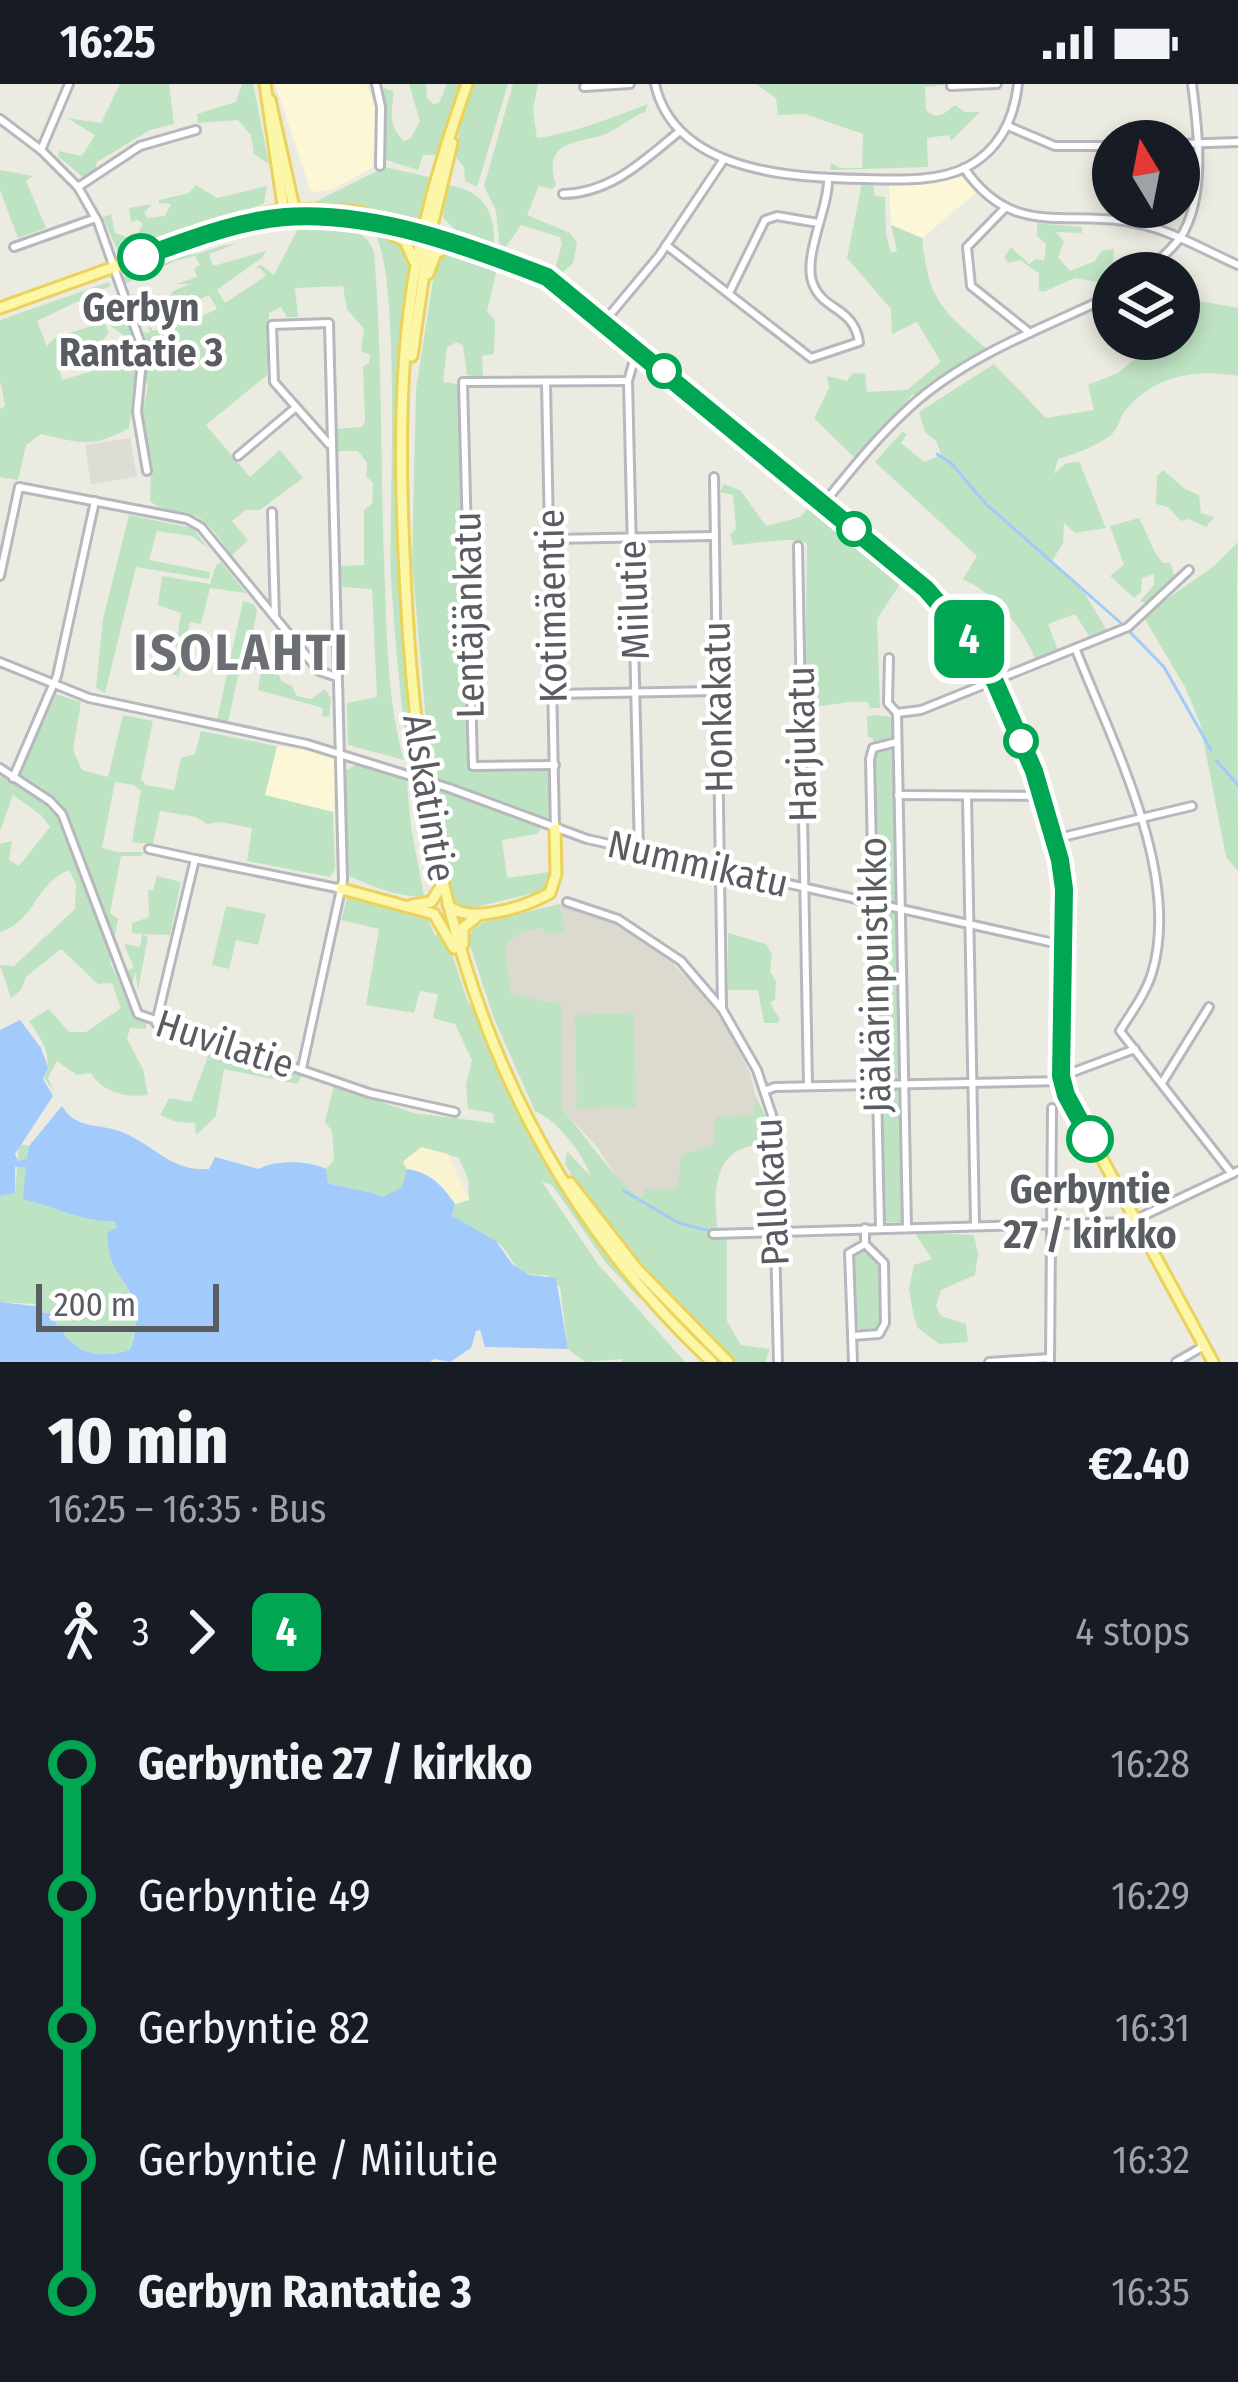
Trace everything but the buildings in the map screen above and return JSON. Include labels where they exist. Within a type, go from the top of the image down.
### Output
[{"type":"main road","name":"Alskatintie","points":[[467,84],[426,234],[405,409],[403,519],[409,656],[420,773],[440,880],[475,998],[509,1079],[574,1200],[629,1276],[712,1362]]},
{"type":"main road","points":[[266,89],[290,213]]},
{"type":"main road","points":[[0,308],[193,239],[290,213],[354,211],[554,280],[926,589],[965,634],[995,682],[1054,839],[1064,876],[1062,1078],[1213,1362]]},
{"type":"main road","points":[[290,213],[366,221],[475,250]]},
{"type":"main road","points":[[366,221],[405,241],[412,250],[417,286]]},
{"type":"main road","points":[[417,286],[436,253],[454,246]]},
{"type":"main road","points":[[445,901],[462,914],[486,912],[550,893],[556,874],[555,829]]},
{"type":"main road","points":[[412,905],[437,897],[440,880]]},
{"type":"main road","points":[[342,889],[412,905],[440,920],[475,998]]},
{"type":"main road","points":[[484,1018],[462,934],[468,922],[486,912]]},
{"type":"main road","name":"Alskatintie","points":[[556,1165],[637,1269],[728,1362]]},
{"type":"street","points":[[41,150],[70,84]]},
{"type":"street","points":[[376,84],[381,107],[380,166]]},
{"type":"street","points":[[584,87],[630,84]]},
{"type":"street","points":[[655,84],[659,100],[680,131],[724,159],[776,173],[828,178],[938,176],[964,168],[987,153],[1008,126],[1018,84]]},
{"type":"street","points":[[951,86],[997,84]]},
{"type":"street","points":[[1192,84],[1194,120]]},
{"type":"street","points":[[0,119],[78,187],[96,218],[143,350],[137,412],[147,471]]},
{"type":"street","points":[[1008,126],[1055,146],[1092,146]]},
{"type":"street","points":[[78,187],[147,142],[196,130]]},
{"type":"street","points":[[563,194],[590,192],[615,181],[680,131]]},
{"type":"street","points":[[1200,144],[1238,142]]},
{"type":"street","points":[[604,322],[666,244],[724,159]]},
{"type":"street","points":[[964,168],[1004,209],[1051,219],[1124,220],[1180,238],[1238,265]]},
{"type":"street","points":[[666,244],[811,358],[860,342],[851,319],[818,294],[810,277],[828,178]]},
{"type":"street","points":[[1004,209],[967,248],[971,286],[1030,333]]},
{"type":"street","points":[[730,291],[765,220],[777,216],[820,223]]},
{"type":"street","points":[[14,248],[96,218]]},
{"type":"street","points":[[1166,252],[1183,228]]},
{"type":"street","points":[[824,503],[908,408],[958,372],[1092,305]]},
{"type":"street","points":[[302,1068],[342,889],[329,323],[272,325],[272,376],[329,444]]},
{"type":"street","name":"Miilutie","points":[[638,350],[628,381],[639,852]]},
{"type":"street","points":[[546,383],[628,381]]},
{"type":"street","name":"Lentäjänkatu","points":[[546,383],[463,382],[473,766],[554,765]]},
{"type":"street","name":"Kotimäentie","points":[[546,383],[555,829]]},
{"type":"street","points":[[238,456],[296,407]]},
{"type":"street","name":"Honkakatu","points":[[714,477],[722,1009]]},
{"type":"street","points":[[0,576],[20,487],[196,523],[319,671],[337,677]]},
{"type":"street","points":[[13,778],[52,685],[95,501]]},
{"type":"street","points":[[272,512],[275,621]]},
{"type":"street","points":[[551,538],[714,536]]},
{"type":"street","name":"Harjukatu","points":[[798,546],[808,1087]]},
{"type":"street","points":[[897,712],[921,710],[1128,627],[1189,570]]},
{"type":"street","points":[[713,1234],[1135,1220],[1235,1172],[1120,1030],[1150,978],[1160,900],[1140,817],[1076,650]]},
{"type":"street","name":"Jääkärinpuistikko","points":[[889,658],[888,704],[897,712],[908,1227]]},
{"type":"street","name":"Nummikatu","points":[[0,662],[89,698],[340,753],[555,829],[639,852],[1063,945]]},
{"type":"street","points":[[554,694],[718,691]]},
{"type":"street","name":"Jääkärinpuistikko","points":[[880,1228],[870,752],[880,744],[897,742]]},
{"type":"street","name":"Huvilatie","points":[[0,768],[62,814],[138,1014],[398,1102],[455,1112]]},
{"type":"street","points":[[898,795],[1041,796]]},
{"type":"street","points":[[967,796],[976,1226]]},
{"type":"street","points":[[1054,839],[1192,806]]},
{"type":"street","points":[[149,849],[342,889]]},
{"type":"street","points":[[156,1023],[195,859]]},
{"type":"street","name":"Pallokatu","points":[[567,902],[644,933],[693,973],[722,1009],[764,1090],[772,1114],[778,1362]]},
{"type":"street","points":[[1162,1083],[1209,1007]]},
{"type":"street","points":[[764,1090],[1062,1078],[1135,1048]]},
{"type":"street","points":[[989,1362],[1050,1360],[1052,1108]]},
{"type":"street","points":[[852,1336],[879,1334],[885,1323],[884,1263],[866,1244],[865,1228]]},
{"type":"street","points":[[853,1362],[849,1253],[866,1244]]},
{"type":"street","points":[[1176,1362],[1204,1346]]},
{"type":"shaded area","points":[[275,84],[367,84],[378,116],[372,168],[331,190],[311,192]]},
{"type":"shaded area","points":[[960,176],[977,192],[922,238],[891,225],[889,185]]},
{"type":"shaded area","points":[[130,438],[137,477],[91,484],[85,445]]},
{"type":"shaded area","points":[[277,746],[337,755],[333,812],[265,795]]},
{"type":"shaded area","points":[[559,904],[617,922],[667,958],[702,993],[729,1030],[750,1073],[756,1097],[754,1115],[714,1145],[675,1217],[624,1188],[597,1147],[562,1109],[560,1004],[510,994],[506,944],[522,932],[543,928],[566,932]]},
{"type":"green space","points":[[120,84],[169,84],[174,124],[150,130],[97,162],[95,171],[84,178],[58,156],[59,151],[82,156],[95,135],[67,118],[101,123]]},
{"type":"green space","points":[[242,84],[253,84],[269,164],[254,154],[251,135],[238,120],[198,123],[197,114],[236,102]]},
{"type":"green space","points":[[409,84],[426,84],[427,98],[433,104],[439,103],[447,84],[463,84],[436,155],[423,155],[418,170],[382,155],[384,88],[393,91],[393,124],[404,141],[420,121]]},
{"type":"green space","points":[[474,84],[508,84],[477,187],[465,181],[464,167],[456,157],[459,129]]},
{"type":"green space","points":[[513,84],[538,84],[533,110],[537,138],[648,104],[645,112],[610,132],[559,150],[553,169],[556,185],[552,189],[539,186],[527,215],[570,233],[577,243],[573,263],[562,273],[556,266],[560,237],[521,225],[500,249],[496,211],[484,186]]},
{"type":"green space","points":[[756,84],[954,84],[925,87],[926,110],[938,115],[955,105],[965,112],[980,112],[951,141],[949,135],[927,138],[928,167],[830,170],[831,163],[862,168],[863,134],[805,114],[778,115],[776,98]]},
{"type":"green space","points":[[385,167],[433,178],[422,216],[416,221],[340,204],[311,204]]},
{"type":"green space","points":[[0,170],[33,176],[26,181],[46,228],[18,238],[0,190]]},
{"type":"green space","points":[[862,183],[873,183],[875,196],[885,197],[891,253],[897,251],[891,225],[922,238],[929,277],[940,303],[988,350],[917,396],[913,394],[855,458],[814,418],[829,388],[827,376],[847,381],[853,373],[865,374],[867,392],[907,390],[941,362],[917,322],[892,334],[891,309],[847,258]]},
{"type":"green space","points":[[196,185],[217,198],[267,186],[264,203],[118,252],[103,217],[111,214],[115,233],[129,238],[143,224],[131,222],[129,208],[152,204],[144,213],[148,218],[165,216],[171,204],[159,200],[189,193]]},
{"type":"green space","points":[[448,185],[471,192],[485,205],[493,224],[494,247],[455,230],[443,217]]},
{"type":"green space","points":[[1037,223],[1082,227],[1082,233],[1056,232],[1064,242],[1058,257],[1070,271],[1092,262],[1092,281],[1075,278],[1039,290],[1039,273],[1020,260],[1009,263],[1004,258],[1011,247],[1029,264],[1044,261],[1046,244],[1037,236]]},
{"type":"green space","points":[[300,225],[353,230],[374,252],[388,651],[404,760],[348,745],[347,703],[377,697],[372,589],[342,587],[340,566],[364,565],[364,510],[372,504],[373,483],[358,451],[335,451],[337,429],[362,427],[365,421],[363,366],[370,355],[361,351],[364,329],[347,309],[343,286],[295,288],[298,317],[287,317],[281,307],[269,313],[267,375],[206,425],[250,477],[280,450],[303,478],[260,510],[246,510],[232,521],[248,540],[230,557],[198,517],[150,501],[151,471],[142,416],[148,383],[135,385],[129,428],[86,442],[41,434],[26,445],[18,480],[0,477],[0,409],[5,406],[0,320],[109,282],[110,286],[37,321],[47,346],[54,338],[104,322],[109,332],[91,356],[65,362],[60,370],[62,380],[93,371],[96,358],[103,364],[126,337],[110,326],[128,319],[140,352],[151,354],[152,344],[147,343],[144,332],[150,333],[147,319],[153,331],[175,326],[174,316],[180,315],[185,324],[217,309],[209,295],[181,308],[173,307],[169,299],[173,291],[190,284],[177,284],[197,277],[194,268],[200,265],[195,256],[125,284],[123,277],[197,250],[189,255],[236,244],[209,254],[213,266],[266,251],[217,290],[225,303],[266,276],[255,268],[261,265],[274,275]]},
{"type":"green space","points":[[372,230],[403,243],[410,259],[398,497],[411,734],[405,734],[391,578],[388,290],[382,252]]},
{"type":"green space","points":[[450,254],[498,264],[487,312],[495,320],[494,354],[482,356],[483,377],[467,375],[463,346],[457,342],[447,347],[443,382],[458,384],[470,769],[550,770],[551,813],[537,834],[502,840],[507,878],[550,872],[552,880],[546,890],[472,908],[457,905],[452,898],[432,790],[412,562],[416,389],[435,268],[441,257]]},
{"type":"green space","points":[[1200,301],[1238,308],[1238,376],[1191,374],[1162,382],[1136,399],[1111,435],[1058,459],[1054,474],[1065,464],[1079,461],[1106,528],[1075,533],[1064,523],[1063,543],[1052,561],[1079,584],[1108,632],[1091,639],[1075,614],[1048,624],[1058,650],[1035,658],[1006,612],[963,579],[977,556],[875,462],[902,432],[907,434],[901,443],[924,462],[941,455],[937,442],[925,432],[919,412],[994,364],[1046,418],[1094,410],[1088,385],[1118,373],[1133,360],[1200,360]]},
{"type":"green space","points":[[1163,470],[1199,495],[1201,513],[1214,517],[1206,527],[1189,519],[1181,521],[1168,507],[1156,504],[1157,476]]},
{"type":"green space","points":[[724,484],[741,491],[766,526],[800,517],[813,503],[904,578],[877,619],[880,708],[870,708],[867,702],[805,707],[807,543],[781,540],[733,545],[733,495],[720,492]]},
{"type":"green space","points":[[129,515],[192,528],[209,549],[192,536],[157,531],[149,560],[210,572],[209,579],[136,567],[105,693],[96,688],[103,619]]},
{"type":"green space","points":[[1139,518],[1155,553],[1163,563],[1170,563],[1175,576],[1148,603],[1140,601],[1154,585],[1154,574],[1142,578],[1141,592],[1134,598],[1110,576],[1124,565],[1110,526]]},
{"type":"green space","points":[[1238,542],[1238,871],[1226,857],[1200,723],[1185,687],[1143,616],[1214,566]]},
{"type":"green space","points":[[221,562],[246,593],[210,588],[201,624],[190,622],[179,676],[172,674],[181,613],[158,605],[162,576],[210,584]]},
{"type":"green space","points":[[243,601],[257,610],[250,650],[277,668],[281,681],[292,686],[297,696],[311,699],[325,689],[331,699],[329,717],[322,716],[323,708],[258,690],[261,672],[248,665],[239,671],[228,722],[217,720]]},
{"type":"green space","points":[[56,694],[81,702],[73,750],[82,770],[108,777],[123,715],[153,721],[141,779],[146,785],[174,790],[181,758],[195,754],[201,731],[277,746],[265,795],[333,812],[335,869],[330,877],[247,861],[252,828],[207,824],[196,817],[160,811],[153,844],[132,842],[141,791],[115,782],[102,848],[144,852],[121,856],[110,913],[118,919],[110,962],[132,1011],[146,1022],[146,1029],[130,1028],[127,1039],[143,1069],[148,1095],[116,1093],[91,1073],[77,1075],[57,1061],[48,1078],[54,1091],[44,1078],[47,1055],[29,1021],[49,1009],[69,1032],[86,1032],[121,1008],[112,983],[98,984],[61,949],[26,977],[11,998],[0,965],[14,966],[75,909],[76,884],[69,870],[49,884],[21,920],[0,932],[0,844],[12,841],[9,860],[19,866],[50,827],[13,795],[0,831],[0,778],[16,782]]},
{"type":"green space","points":[[867,717],[893,717],[904,1222],[883,1222],[873,738],[868,737]]},
{"type":"green space","points":[[357,764],[407,781],[424,896],[395,893],[349,876],[345,771]]},
{"type":"green space","points":[[157,876],[181,882],[170,935],[132,933],[132,923],[149,917],[148,890],[153,890]]},
{"type":"green space","points":[[347,898],[428,920],[435,935],[445,932],[502,1083],[561,1190],[641,1300],[606,1263],[552,1185],[542,1182],[598,1264],[685,1362],[585,1362],[568,1349],[560,1287],[547,1275],[525,1272],[494,1240],[452,1216],[455,1204],[469,1200],[468,1179],[459,1158],[430,1150],[417,1152],[403,1162],[407,1169],[402,1188],[383,1197],[328,1183],[326,1169],[334,1160],[332,1131],[325,1122],[334,1086],[414,1113],[494,1123],[493,1113],[468,1109],[466,1085],[472,1060],[455,1024],[433,1018],[438,994],[420,991],[414,1013],[366,1005],[379,929],[341,920]]},
{"type":"green space","points":[[559,904],[566,932],[547,934],[543,928],[522,932],[506,944],[510,994],[561,1004],[562,1109],[621,1181],[641,1198],[645,1189],[678,1188],[681,1155],[714,1145],[715,1117],[753,1115],[756,1097],[765,1115],[766,1143],[740,1150],[728,1159],[718,1179],[716,1203],[718,1237],[727,1238],[727,1321],[741,1345],[770,1349],[765,1362],[735,1362],[666,1294],[600,1217],[565,1164],[567,1151],[591,1177],[576,1149],[561,1130],[535,1111],[493,1016],[468,939],[484,922]]},
{"type":"green space","points":[[226,906],[266,914],[258,945],[236,940],[229,969],[212,965]]},
{"type":"green space","points":[[728,933],[766,944],[776,981],[775,1000],[770,1003],[778,1023],[764,1023],[758,990],[728,990]]},
{"type":"green space","points":[[142,934],[148,937],[138,990],[135,971],[132,987],[124,972],[134,968],[124,944],[140,947]]},
{"type":"green space","points":[[634,1013],[636,1107],[577,1109],[575,1015]]},
{"type":"green space","points":[[212,1045],[302,1076],[297,1084],[224,1069],[216,1116],[196,1135],[195,1123],[160,1115],[169,1098],[191,1102]]},
{"type":"green space","points":[[19,1144],[29,1146],[24,1199],[80,1217],[112,1219],[117,1226],[107,1234],[110,1255],[139,1310],[130,1350],[103,1354],[83,1350],[50,1313],[34,1304],[0,1302],[0,1196],[15,1193]]},
{"type":"green space","points":[[914,1232],[974,1235],[975,1275],[941,1290],[936,1306],[941,1316],[966,1324],[968,1342],[939,1344],[918,1328],[909,1289],[914,1265],[932,1259]]},
{"type":"green space","points":[[866,1250],[878,1265],[883,1292],[883,1321],[871,1333],[860,1331],[852,1310],[852,1256]]},
{"type":"sand","points":[[421,1147],[448,1154],[469,1200],[455,1204],[417,1171],[407,1169],[403,1162]]},
{"type":"water","points":[[20,1020],[41,1048],[48,1067],[43,1079],[53,1096],[15,1154],[18,1161],[27,1159],[29,1146],[62,1106],[74,1119],[122,1132],[173,1162],[196,1169],[209,1169],[215,1157],[259,1169],[302,1163],[326,1169],[328,1183],[383,1197],[402,1187],[407,1169],[415,1171],[445,1191],[455,1204],[452,1216],[496,1241],[512,1264],[530,1275],[556,1278],[568,1349],[485,1347],[480,1330],[471,1348],[450,1362],[0,1362],[0,1302],[42,1307],[74,1344],[92,1353],[130,1350],[136,1328],[133,1298],[109,1251],[107,1233],[117,1227],[114,1221],[80,1217],[23,1199],[26,1167],[15,1167],[15,1193],[0,1196],[0,1030]]},
{"type":"waterway","points":[[937,454],[951,463],[986,504],[1122,624]]},
{"type":"waterway","points":[[1130,632],[1164,667],[1211,750]]},
{"type":"waterway","points":[[1216,760],[1238,785]]},
{"type":"waterway","points":[[624,1191],[679,1223],[710,1231]]},
{"type":"bus line","name":"4","points":[[141,257],[245,224],[335,218],[366,221],[475,250],[547,277],[926,589],[965,634],[995,682],[1044,803],[1064,876],[1061,1076],[1090,1139]]},
{"type":"place","name":"Gerbyn Rantatie 3","points":[[141,257]]},
{"type":"place","name":"Gerbyntie 27 / kirkko","points":[[1090,1139]]},
{"type":"district","name":"ISOLAHTI","points":[[242,653]]}]
